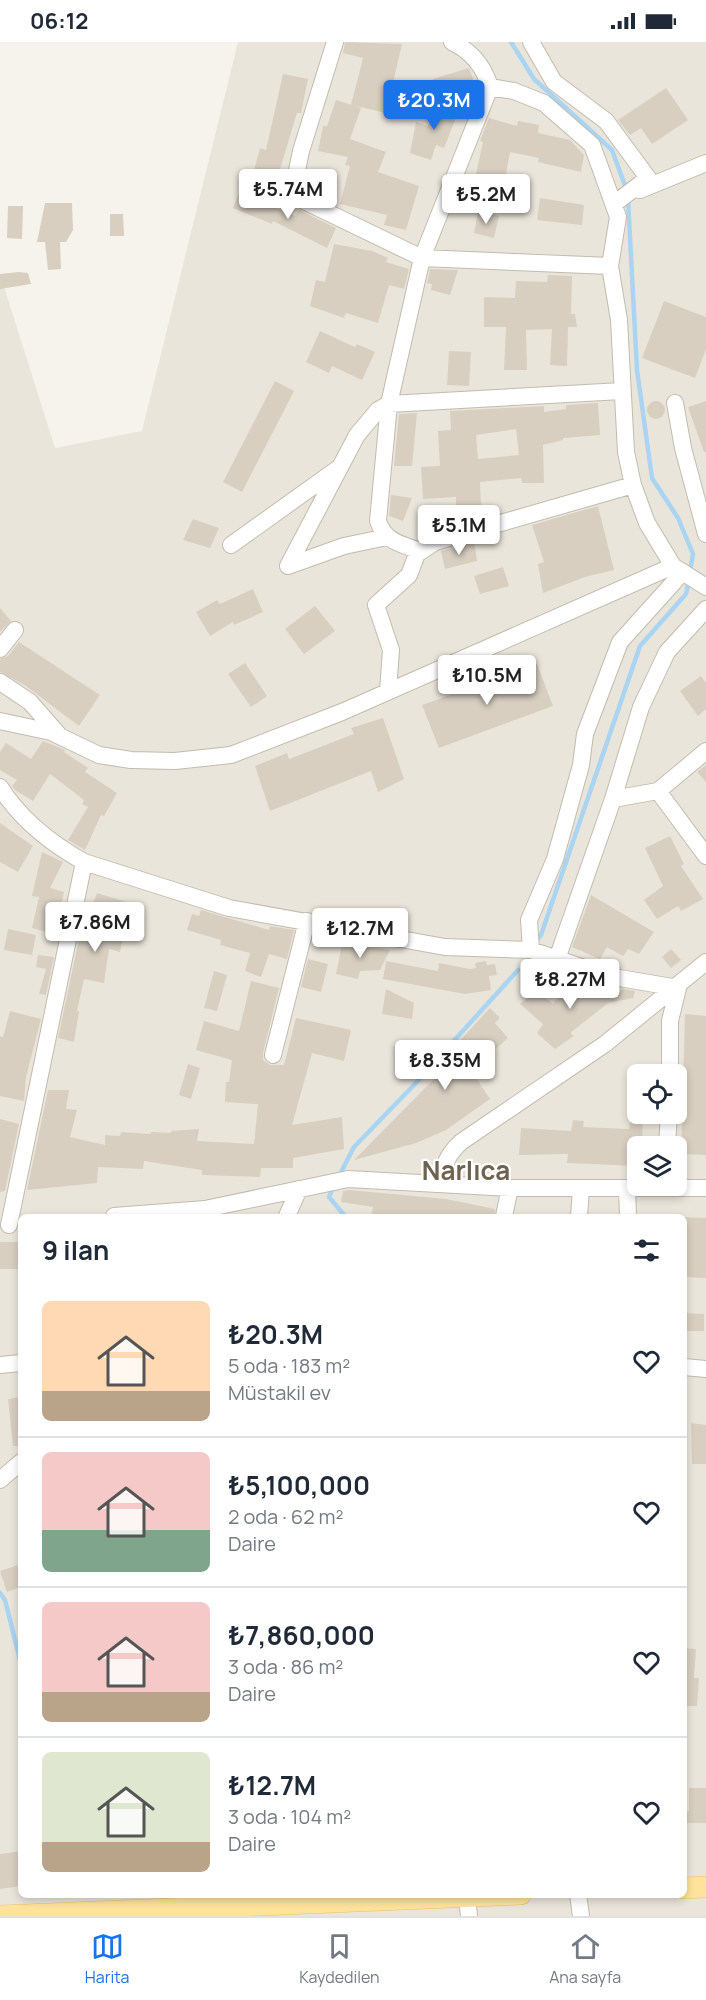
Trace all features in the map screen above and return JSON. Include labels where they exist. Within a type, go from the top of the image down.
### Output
[{"type":"main road","points":[[687,1888],[706,1887]]},
{"type":"main road","points":[[1,1916],[142,1913],[169,1901],[342,1898],[364,1908],[426,1898]]},
{"type":"main road","points":[[444,1898],[468,1906],[503,1898]]},
{"type":"street","points":[[335,42],[294,185],[296,192],[308,204],[422,258],[610,266]]},
{"type":"street","points":[[421,551],[399,544],[387,537],[378,521],[389,404],[422,258],[490,87],[486,74],[466,49],[452,42]]},
{"type":"street","points":[[531,42],[554,82],[606,121],[648,178],[621,200]]},
{"type":"street","points":[[490,87],[514,91],[544,103],[586,139],[592,145],[621,200],[610,266],[619,320],[626,452],[633,485],[647,523],[689,576]]},
{"type":"street","points":[[621,200],[706,163]]},
{"type":"street","points":[[387,537],[344,546],[288,566],[357,435],[378,410],[389,404],[622,391]]},
{"type":"street","points":[[675,403],[683,448],[706,534]]},
{"type":"street","points":[[231,545],[340,467]]},
{"type":"street","points":[[388,691],[391,650],[376,605],[409,576],[417,554],[435,542],[633,485]]},
{"type":"street","points":[[0,721],[18,723],[60,736],[99,755],[131,760],[175,761],[231,755],[388,691],[689,576]]},
{"type":"street","points":[[531,950],[529,920],[555,859],[581,765],[585,734],[620,642],[689,576]]},
{"type":"street","points":[[557,959],[613,799],[641,706],[667,652],[706,609]]},
{"type":"street","points":[[0,649],[15,630]]},
{"type":"street","points":[[0,681],[30,702],[60,736]]},
{"type":"street","points":[[613,799],[658,791],[706,751]]},
{"type":"street","points":[[0,787],[40,832],[59,849],[84,862],[229,908],[445,947],[531,950],[608,976],[678,988]]},
{"type":"street","points":[[658,791],[706,856]]},
{"type":"street","points":[[10,1225],[84,862]]},
{"type":"street","points":[[273,1055],[307,921]]},
{"type":"street","points":[[442,1184],[443,1166],[449,1152],[460,1142],[605,1044],[678,988],[706,962]]},
{"type":"street","points":[[670,1064],[670,1021],[678,988]]},
{"type":"street","points":[[140,1214],[205,1209],[337,1181],[510,1188],[627,1189]]},
{"type":"street","points":[[687,1187],[706,1188]]},
{"type":"street","points":[[504,1214],[510,1188]]},
{"type":"street","points":[[288,1214],[300,1189]]},
{"type":"street","points":[[579,1214],[581,1189]]},
{"type":"street","points":[[627,1196],[628,1214]]},
{"type":"street","points":[[0,1365],[18,1363]]},
{"type":"street","points":[[687,1367],[706,1369]]},
{"type":"street","points":[[0,1480],[18,1465]]},
{"type":"street","points":[[578,1898],[580,1916]]},
{"type":"shaded area","points":[[238,42],[706,42],[706,1916],[0,1916],[0,274],[55,448],[142,431]]},
{"type":"building","points":[[345,42],[402,44],[386,113],[351,105],[363,58],[343,53]]},
{"type":"building","points":[[469,68],[474,81],[459,84],[462,93],[439,100],[433,79]]},
{"type":"building","points":[[283,74],[308,79],[301,113],[297,113],[278,176],[254,170],[260,148],[266,150]]},
{"type":"building","points":[[666,88],[688,120],[652,144],[641,128],[630,135],[618,120]]},
{"type":"building","points":[[336,100],[361,108],[350,139],[386,152],[378,172],[419,186],[406,230],[384,225],[387,215],[340,204],[350,166],[345,165],[348,157],[318,151],[323,126],[327,126]]},
{"type":"building","points":[[436,102],[459,110],[444,148],[436,145],[431,160],[410,153],[416,122],[428,126]]},
{"type":"building","points":[[489,118],[517,126],[518,121],[539,125],[538,133],[570,140],[584,155],[581,172],[538,162],[539,158],[510,152],[503,189],[474,183],[483,142],[480,141]]},
{"type":"building","points":[[239,193],[295,216],[299,210],[336,228],[327,248],[273,221],[272,224],[233,208]]},
{"type":"building","points":[[540,198],[584,205],[582,225],[537,220]]},
{"type":"building","points":[[45,203],[72,203],[73,230],[66,242],[60,242],[61,269],[48,270],[45,242],[37,242]]},
{"type":"building","points":[[8,206],[23,206],[22,239],[7,238]]},
{"type":"building","points":[[478,212],[499,216],[494,238],[474,233]]},
{"type":"building","points":[[110,214],[123,214],[124,236],[110,236]]},
{"type":"building","points":[[334,244],[372,251],[388,258],[386,262],[409,269],[404,289],[389,285],[378,323],[346,313],[344,318],[310,306],[316,280],[325,282]]},
{"type":"building","points":[[430,269],[458,270],[450,295],[431,290],[432,284],[427,283]]},
{"type":"building","points":[[28,273],[31,284],[0,289],[0,274]]},
{"type":"building","points":[[548,275],[572,276],[571,314],[575,314],[577,327],[568,327],[567,366],[550,365],[552,329],[526,330],[527,370],[504,370],[506,327],[484,327],[484,297],[515,298],[516,281],[547,282]]},
{"type":"building","points":[[664,301],[706,317],[706,349],[695,378],[642,358]]},
{"type":"building","points":[[320,331],[355,347],[357,344],[375,352],[362,380],[332,366],[329,373],[306,362]]},
{"type":"building","points":[[449,351],[471,352],[469,386],[447,385]]},
{"type":"building","points":[[275,381],[294,391],[242,492],[223,482]]},
{"type":"building","points":[[652,401],[660,401],[665,406],[663,417],[652,419],[647,414],[647,406]]},
{"type":"building","points":[[706,401],[706,452],[704,452],[688,407]]},
{"type":"building","points":[[598,403],[600,435],[563,438],[563,440],[543,445],[544,483],[522,483],[521,478],[480,482],[481,505],[456,506],[456,497],[423,499],[421,467],[440,466],[438,431],[451,430],[450,411],[544,406],[544,412],[566,409],[566,405]],"holes":[[[516,429],[519,455],[478,459],[476,435]]]},
{"type":"building","points":[[417,413],[412,466],[394,466],[399,414]]},
{"type":"building","points":[[391,495],[412,498],[403,521],[389,516]]},
{"type":"building","points":[[598,506],[614,570],[585,577],[543,593],[538,564],[544,562],[532,525]]},
{"type":"building","points":[[193,519],[219,528],[210,548],[183,540]]},
{"type":"building","points":[[474,542],[477,561],[445,569],[441,551]]},
{"type":"building","points":[[503,567],[509,586],[480,594],[474,576]]},
{"type":"building","points":[[253,589],[263,612],[234,625],[233,622],[210,636],[196,612],[217,600],[220,604]]},
{"type":"building","points":[[315,606],[335,631],[304,654],[285,629]]},
{"type":"building","points":[[0,608],[11,621],[0,632]]},
{"type":"building","points":[[19,642],[100,695],[79,726],[26,686],[0,672],[0,659],[8,656]]},
{"type":"building","points":[[245,663],[267,696],[251,707],[228,674]]},
{"type":"building","points":[[537,664],[553,706],[439,748],[422,705]]},
{"type":"building","points":[[701,676],[706,683],[706,709],[698,716],[680,691]]},
{"type":"building","points":[[383,718],[404,779],[378,792],[371,771],[270,811],[255,766],[287,753],[289,759],[354,734],[351,728]]},
{"type":"building","points":[[43,741],[65,750],[64,752],[88,768],[85,772],[117,793],[104,816],[101,815],[85,850],[68,840],[88,807],[82,804],[84,800],[50,774],[33,801],[15,790],[12,786],[17,780],[0,770],[0,752],[6,743],[31,759]]},
{"type":"building","points":[[706,765],[706,782],[697,772]]},
{"type":"building","points":[[0,823],[33,846],[18,872],[0,862]]},
{"type":"building","points":[[670,836],[684,864],[681,866],[703,899],[681,911],[678,906],[657,919],[644,900],[663,886],[645,848]]},
{"type":"building","points":[[42,852],[63,862],[50,888],[64,892],[58,918],[61,919],[58,935],[32,928],[39,897],[32,896]]},
{"type":"building","points":[[97,893],[137,905],[133,925],[126,922],[120,952],[109,949],[104,983],[84,979],[77,1011],[79,1011],[74,1042],[58,1038],[82,925],[85,926]]},
{"type":"building","points":[[591,895],[654,932],[639,954],[628,949],[623,956],[607,947],[600,959],[572,947]]},
{"type":"building","points":[[201,910],[269,930],[270,926],[294,930],[287,959],[269,954],[261,977],[245,971],[250,953],[220,945],[221,940],[187,930],[192,914],[199,916]]},
{"type":"building","points":[[8,929],[36,935],[32,955],[4,950]]},
{"type":"building","points":[[343,940],[390,950],[380,970],[360,971],[358,979],[336,974]]},
{"type":"building","points":[[671,949],[681,960],[671,968],[662,957]]},
{"type":"building","points":[[38,955],[54,957],[46,995],[39,994],[46,969],[36,967]]},
{"type":"building","points":[[308,959],[328,964],[321,992],[301,987]]},
{"type":"building","points":[[386,961],[438,971],[439,963],[470,969],[476,968],[475,963],[486,961],[487,965],[495,964],[497,975],[489,976],[491,990],[465,994],[383,979]]},
{"type":"building","points":[[214,971],[227,975],[217,1011],[204,1008]]},
{"type":"building","points":[[251,981],[279,988],[263,1053],[263,1060],[270,1065],[284,1065],[296,1018],[351,1030],[344,1061],[312,1053],[292,1125],[342,1117],[344,1149],[293,1158],[293,1168],[261,1168],[260,1177],[202,1175],[202,1170],[144,1161],[143,1169],[98,1167],[97,1183],[27,1190],[48,1090],[69,1090],[66,1109],[77,1110],[70,1137],[105,1145],[105,1135],[120,1136],[121,1132],[151,1134],[151,1132],[171,1133],[171,1131],[199,1129],[197,1141],[254,1144],[258,1104],[225,1102],[226,1082],[229,1082],[232,1060],[196,1050],[204,1021],[239,1031]]},
{"type":"building","points":[[590,981],[617,988],[609,1001],[623,989],[635,991],[633,998],[608,1003],[570,1033],[574,1036],[555,1049],[537,1033],[543,1024],[520,1004],[536,990],[553,1004],[564,989],[581,999]]},
{"type":"building","points":[[386,989],[414,1003],[412,1019],[382,1014]]},
{"type":"building","points":[[490,1008],[500,1018],[495,1023],[508,1038],[471,1070],[490,1099],[446,1130],[416,1143],[354,1160],[435,1078],[431,1072]]},
{"type":"building","points":[[10,1011],[41,1019],[26,1077],[24,1101],[0,1096],[0,1036],[3,1037]]},
{"type":"building","points":[[685,1014],[706,1016],[706,1155],[687,1154],[687,1136],[682,1136],[682,1124],[687,1124],[687,1064],[684,1064]]},
{"type":"building","points":[[188,1064],[200,1068],[191,1099],[179,1095]]},
{"type":"building","points":[[0,1119],[19,1124],[5,1191],[0,1192]]},
{"type":"building","points":[[573,1120],[584,1121],[583,1127],[629,1129],[630,1124],[643,1124],[642,1136],[627,1136],[627,1166],[567,1163],[568,1154],[519,1155],[521,1128],[571,1131]]},
{"type":"building","points":[[343,1191],[446,1199],[495,1209],[494,1214],[371,1214],[373,1207],[341,1202]]},
{"type":"building","points":[[687,1217],[706,1218],[706,1278],[687,1277]]},
{"type":"building","points":[[0,1242],[18,1242],[18,1269],[0,1269]]},
{"type":"building","points":[[687,1313],[704,1314],[704,1331],[687,1331]]},
{"type":"building","points":[[18,1397],[18,1446],[13,1446],[8,1399]]},
{"type":"building","points":[[691,1423],[706,1425],[706,1464],[692,1464]]},
{"type":"building","points":[[18,1565],[18,1588],[7,1592],[0,1571]]},
{"type":"building","points":[[687,1648],[696,1649],[694,1678],[699,1678],[697,1706],[687,1706]]},
{"type":"building","points":[[689,1788],[706,1788],[706,1823],[687,1823],[687,1811],[689,1811]]},
{"type":"building","points":[[18,1851],[18,1886],[0,1889],[0,1854]]},
{"type":"waterway","points":[[511,42],[534,79],[612,150],[627,191]]},
{"type":"waterway","points":[[628,199],[637,370],[652,478],[678,518],[693,554],[690,571]]},
{"type":"waterway","points":[[535,943],[541,935],[640,646],[686,594],[689,580]]},
{"type":"waterway","points":[[339,1176],[354,1147],[413,1086],[518,970]]},
{"type":"waterway","points":[[334,1186],[329,1197],[343,1214]]},
{"type":"waterway","points":[[0,1593],[5,1600],[18,1652]]},
{"type":"district","name":"Narlıca","points":[[466,1170]]}]
